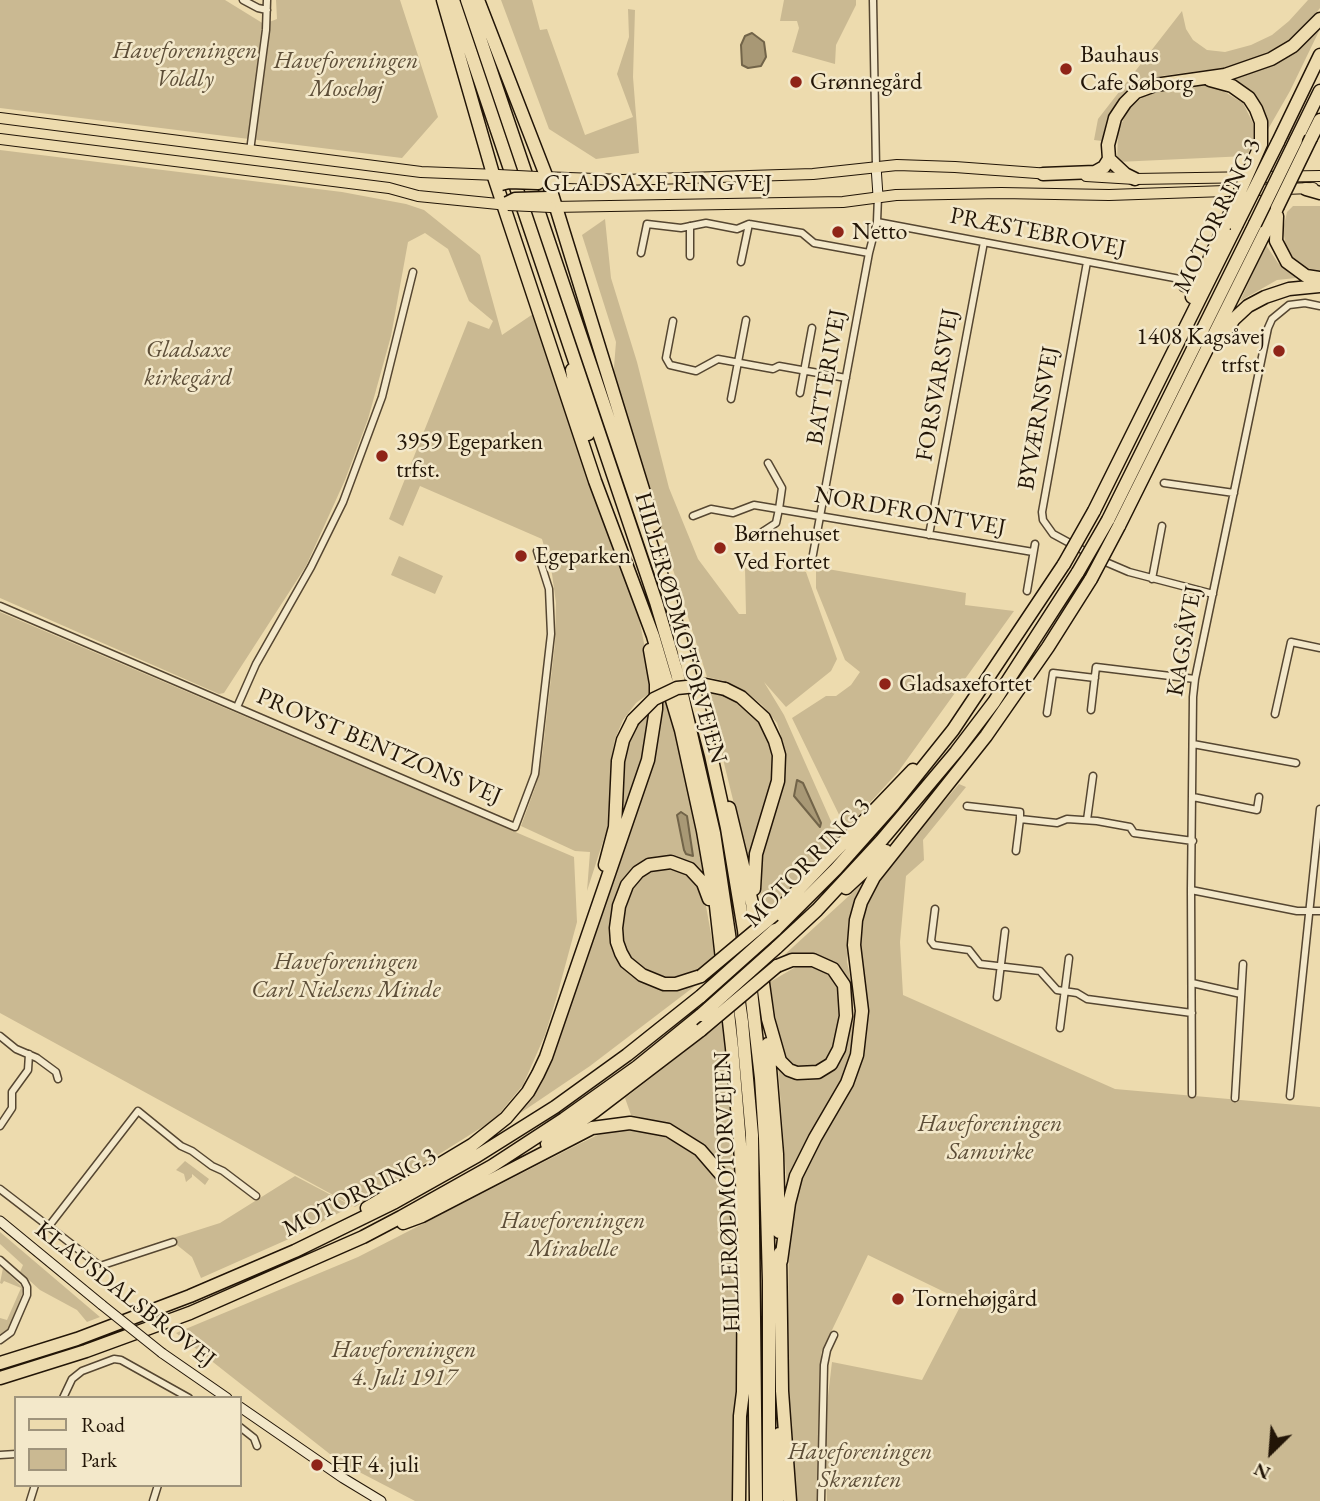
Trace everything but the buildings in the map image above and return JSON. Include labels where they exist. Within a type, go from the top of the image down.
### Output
[{"type":"highway","points":[[443,0],[595,481],[611,518]]},
{"type":"highway","name":"HILLERØDMOTORVEJEN","points":[[453,0],[656,602],[698,756],[723,886],[742,1022],[752,1135],[756,1501]]},
{"type":"highway","name":"HILLERØDMOTORVEJEN","points":[[467,0],[671,603],[711,755],[744,930],[761,1078],[769,1282],[769,1501]]},
{"type":"highway","points":[[478,0],[552,202],[666,564],[671,603]]},
{"type":"highway","points":[[1043,174],[1095,172],[1104,167],[1109,159],[1108,145],[1115,118],[1136,92],[1155,85],[1225,75],[1271,59],[1293,46],[1320,19]]},
{"type":"highway","name":"MOTORRING 3","points":[[0,1363],[77,1339],[190,1296],[295,1251],[395,1202],[555,1107],[627,1055],[701,996],[775,930],[844,860],[893,805],[953,730],[1063,564],[1094,511],[1163,372],[1230,226],[1278,142],[1320,55]]},
{"type":"highway","points":[[1199,78],[1232,86],[1249,98],[1259,115],[1262,129],[1261,144],[1230,226]]},
{"type":"highway","name":"MOTORRING 3","points":[[0,1378],[86,1351],[190,1313],[363,1237],[492,1166],[637,1067],[701,1015],[817,910],[881,841],[956,752],[994,702],[1113,523],[1320,91]]},
{"type":"highway","points":[[1174,418],[1320,120]]},
{"type":"highway","points":[[1109,159],[1125,174],[1135,179]]},
{"type":"highway","points":[[498,180],[538,183],[544,179]]},
{"type":"highway","points":[[1306,189],[1320,191]]},
{"type":"highway","points":[[506,204],[515,198],[552,202]]},
{"type":"highway","points":[[1277,208],[1276,229],[1280,252],[1296,270],[1306,276],[1320,278]]},
{"type":"highway","points":[[781,1261],[796,1176],[847,1083],[857,1055],[863,1011],[854,945],[856,920],[861,902],[874,877],[986,736],[1048,647],[1091,579],[1113,523],[1234,319],[1248,306],[1265,297],[1289,289],[1320,286]]},
{"type":"highway","points":[[569,342],[575,388],[611,518],[653,636],[681,730],[716,906],[732,1048],[744,1222],[739,1501]]},
{"type":"highway","points":[[295,1251],[472,1145],[506,1118],[528,1092],[546,1057],[640,789],[653,735],[656,684],[642,609]]},
{"type":"highway","points":[[580,957],[612,841],[617,811],[618,761],[623,740],[634,720],[654,699],[677,688],[706,685],[725,689],[741,697],[764,718],[775,741],[779,755],[778,781],[757,855],[752,903]]},
{"type":"highway","points":[[718,929],[703,883],[698,876],[680,864],[662,862],[649,865],[632,877],[622,894],[617,918],[617,942],[626,962],[652,980],[664,984],[676,984],[701,976],[774,915],[888,794],[953,730]]},
{"type":"highway","points":[[711,755],[736,827],[752,903],[768,1018],[781,1261],[782,1391],[790,1501]]},
{"type":"highway","points":[[817,910],[858,879],[927,809]]},
{"type":"highway","points":[[501,1175],[596,1111],[701,1030],[777,966],[792,960],[813,960],[833,969],[839,976],[846,993],[845,1028],[835,1058],[818,1072],[806,1075],[789,1070],[780,1061],[768,1018]]},
{"type":"highway","points":[[363,1237],[422,1216],[592,1128],[630,1123],[668,1130],[701,1150],[725,1179],[733,1196],[742,1247]]},
{"type":"highway","points":[[778,1501],[779,1413],[782,1391]]},
{"type":"highway","points":[[743,1392],[747,1417],[750,1501]]},
{"type":"main road","points":[[0,118],[498,180]]},
{"type":"main road","points":[[0,139],[389,188],[418,196],[506,204]]},
{"type":"main road","name":"GLADSAXE RINGVEJ","points":[[544,179],[623,180],[799,174],[876,166],[955,167],[1135,179],[1320,176]]},
{"type":"main road","name":"GLADSAXE RINGVEJ","points":[[552,202],[843,202],[878,196],[1001,193],[1054,196],[1122,195],[1306,189]]},
{"type":"street","points":[[243,0],[267,10]]},
{"type":"street","points":[[250,151],[267,0]]},
{"type":"street","points":[[873,0],[878,196]]},
{"type":"street","name":"BATTERIVEJ","points":[[811,565],[877,222],[878,196]]},
{"type":"street","name":"PRÆSTEBROVEJ","points":[[877,222],[1185,280],[1183,288]]},
{"type":"street","points":[[641,253],[647,224],[681,228],[706,223],[737,229],[749,224],[802,233],[814,243],[869,253]]},
{"type":"street","points":[[741,262],[749,224]]},
{"type":"street","points":[[690,226],[690,257]]},
{"type":"street","name":"FORSVARSVEJ","points":[[929,535],[984,242]]},
{"type":"street","name":"BYVÆRNSVEJ","points":[[1087,262],[1043,502],[1043,520],[1047,528],[1060,538],[1110,565],[1213,594]]},
{"type":"street","name":"PROVST BENTZONS VEJ","points":[[237,707],[256,664],[311,567],[343,502],[382,397],[396,350],[412,272]]},
{"type":"street","name":"KAGSÅVEJ","points":[[1192,1094],[1191,890],[1195,679],[1268,328],[1272,319],[1289,305],[1305,303],[1320,306]]},
{"type":"street","points":[[731,399],[746,320]]},
{"type":"street","points":[[673,321],[666,358],[670,365],[696,371],[718,359],[846,378]]},
{"type":"street","points":[[800,393],[812,328]]},
{"type":"street","name":"NORDFRONTVEJ","points":[[753,538],[776,523],[779,509],[782,488],[768,463]]},
{"type":"street","points":[[1164,483],[1234,493]]},
{"type":"street","name":"NORDFRONTVEJ","points":[[693,516],[711,509],[733,513],[754,505],[1033,552]]},
{"type":"street","points":[[1152,579],[1163,526]]},
{"type":"street","name":"NORDFRONTVEJ","points":[[1027,592],[1035,544]]},
{"type":"street","name":"PROVST BENTZONS VEJ","points":[[0,606],[515,827],[536,774],[551,634],[549,589],[537,551]]},
{"type":"street","points":[[1275,714],[1292,642],[1320,648]]},
{"type":"street","points":[[1091,710],[1096,667],[1195,679]]},
{"type":"street","points":[[1047,713],[1053,673],[1095,678]]},
{"type":"street","points":[[1193,744],[1296,763]]},
{"type":"street","points":[[1087,820],[1093,776]]},
{"type":"street","points":[[1193,797],[1256,810],[1259,797]]},
{"type":"street","points":[[967,806],[1020,812],[1016,851]]},
{"type":"street","points":[[1290,1096],[1320,809]]},
{"type":"street","points":[[1020,819],[1057,823],[1067,819],[1087,820],[1130,827],[1135,833],[1193,841]]},
{"type":"street","points":[[1191,890],[1297,911],[1320,911]]},
{"type":"street","points":[[935,909],[934,945],[969,950],[980,964],[1040,971],[1057,990],[1077,993],[1087,999],[1192,1013]]},
{"type":"street","points":[[997,997],[1005,931]]},
{"type":"street","points":[[1060,1028],[1069,958]]},
{"type":"street","points":[[1235,1098],[1243,964]]},
{"type":"street","points":[[1192,983],[1241,994]]},
{"type":"street","points":[[0,1036],[16,1049],[29,1054],[56,1072],[58,1079]]},
{"type":"street","points":[[0,1126],[12,1108],[12,1092],[28,1070],[29,1054]]},
{"type":"street","points":[[49,1226],[138,1111],[181,1146],[223,1171],[256,1196]]},
{"type":"street","points":[[0,1189],[100,1266],[173,1242]]},
{"type":"street","name":"KLAUSDALSBROVEJ","points":[[0,1221],[162,1353],[224,1396]]},
{"type":"street","points":[[0,1261],[24,1282],[27,1295],[11,1332],[0,1340]]},
{"type":"street","points":[[821,1501],[824,1365],[834,1335]]},
{"type":"street","points":[[64,1396],[72,1379],[82,1371],[114,1359],[121,1360],[186,1396]]},
{"type":"street","points":[[242,1408],[343,1478],[382,1501]]},
{"type":"street","points":[[242,1429],[254,1438],[257,1446]]},
{"type":"green space","points":[[0,0],[225,0],[264,24],[277,19],[276,0],[400,0],[438,117],[402,158],[0,108]]},
{"type":"green space","points":[[501,0],[532,0],[540,30],[547,29],[585,135],[633,117],[617,74],[629,37],[628,9],[635,10],[633,77],[639,153],[596,159],[549,129]]},
{"type":"green space","points":[[784,0],[856,0],[836,45],[835,64],[792,52],[799,28],[797,21],[780,21]]},
{"type":"green space","points":[[1308,0],[1320,0],[1320,8],[1285,44],[1244,63],[1161,76],[1142,83],[1125,93],[1113,108],[1107,118],[1102,141],[1094,140],[1098,119],[1182,11],[1186,29],[1193,40],[1207,50],[1225,52],[1251,45],[1272,35]]},
{"type":"green space","points":[[1320,23],[1320,29],[1290,91],[1267,131],[1252,94],[1229,78]]},
{"type":"green space","points":[[1203,85],[1220,89],[1243,103],[1253,123],[1253,142],[1247,156],[1117,162],[1118,131],[1129,108],[1144,96],[1174,87]]},
{"type":"green space","name":"Gladsaxe kirkegård","points":[[0,150],[342,192],[406,204],[424,210],[480,255],[502,335],[533,314],[640,623],[651,692],[636,703],[623,720],[615,739],[611,759],[607,829],[587,891],[590,852],[575,851],[521,826],[536,785],[542,757],[555,643],[556,603],[552,574],[542,539],[420,486],[403,526],[389,519],[468,321],[489,329],[493,321],[469,301],[448,249],[425,233],[408,242],[391,336],[368,419],[345,480],[306,566],[224,693],[219,694],[0,598]]},
{"type":"green space","points":[[1293,206],[1320,206],[1320,271],[1311,271],[1296,262],[1286,247],[1283,230],[1287,212]]},
{"type":"green space","points":[[605,219],[611,278],[637,362],[669,488],[698,559],[739,614],[746,614],[745,568],[769,572],[777,570],[778,566],[806,572],[837,659],[831,671],[786,707],[764,682],[784,715],[838,837],[802,878],[767,909],[760,896],[761,862],[784,780],[786,764],[783,742],[777,723],[762,705],[745,691],[724,681],[707,677],[613,380],[616,342],[582,235]]},
{"type":"green space","points":[[1266,245],[1278,263],[1296,278],[1277,280],[1240,301]]},
{"type":"green space","points":[[399,556],[443,576],[435,594],[391,575]]},
{"type":"green space","points":[[816,567],[966,593],[965,605],[1014,611],[898,772],[846,829],[792,718],[826,696],[836,696],[851,685],[860,672],[845,660],[816,588]]},
{"type":"green space","name":"Haveforeningen Carl Nielsens Minde","points":[[0,612],[574,857],[577,922],[557,996],[545,1035],[523,1085],[495,1119],[355,1207],[0,1013]]},
{"type":"green space","points":[[706,690],[727,695],[766,722],[777,768],[750,869]]},
{"type":"green space","points":[[668,696],[705,877],[681,861],[659,856],[649,859],[623,882],[611,909],[609,930],[615,957],[631,976],[655,988],[676,990],[695,986],[590,1066],[507,1122],[530,1094],[636,811],[657,748],[660,700]]},
{"type":"green space","points":[[650,706],[649,735],[620,821],[624,742]]},
{"type":"green space","points":[[959,784],[966,787],[923,840],[924,860],[906,876],[900,942],[903,995],[1115,1089],[1320,1107],[1320,1501],[827,1501],[824,1430],[832,1362],[922,1380],[963,1301],[868,1255],[821,1353],[820,1501],[782,1501],[787,1399],[789,1233],[801,1175],[860,1064],[866,1041],[868,1014],[859,934],[866,903],[912,838]]},
{"type":"green space","points":[[657,866],[677,868],[694,878],[704,895],[715,956],[690,978],[673,980],[638,967],[626,951],[620,932],[622,906],[641,872]]},
{"type":"green space","points":[[863,883],[851,927],[847,962],[853,990],[853,1047],[839,1086],[787,1188],[778,1067],[821,1073],[846,1042],[852,1006],[848,987],[804,954],[782,957]]},
{"type":"green space","points":[[799,965],[819,968],[837,982],[842,1002],[839,1034],[831,1054],[824,1065],[811,1070],[794,1067],[781,1053],[770,982]]},
{"type":"green space","points":[[723,1022],[735,1188],[717,1158],[692,1138],[656,1121],[631,1115],[625,1098]]},
{"type":"green space","name":"Haveforeningen 4. Juli 1917","points":[[618,1130],[652,1131],[699,1153],[718,1177],[728,1199],[736,1240],[737,1416],[743,1501],[415,1501],[340,1462],[176,1333],[358,1257],[579,1144],[602,1133]]},
{"type":"green space","points":[[185,1161],[209,1179],[205,1185],[192,1174],[186,1182],[184,1174],[176,1170]]},
{"type":"green space","points":[[295,1176],[352,1206],[291,1238],[201,1278],[192,1257],[177,1245],[173,1238],[220,1223]]},
{"type":"green space","points":[[0,1232],[100,1317],[87,1322],[77,1310],[40,1290],[20,1272],[23,1265],[0,1244]]},
{"type":"green space","points":[[3,1268],[24,1289],[8,1330],[0,1336],[0,1318],[7,1320],[21,1288],[4,1281],[0,1283]]},
{"type":"shaded area","points":[[752,33],[764,42],[766,57],[761,66],[748,68],[742,65],[741,45],[745,36]]},
{"type":"shaded area","points":[[797,780],[803,783],[821,823],[820,827],[794,796]]},
{"type":"shaded area","points":[[681,812],[687,816],[693,856],[686,854],[684,850],[677,815]]},
{"type":"place","name":"Bauhaus Cafe Søborg","points":[[1066,69]]},
{"type":"place","name":"Grønnegård","points":[[796,82]]},
{"type":"place","name":"Netto","points":[[838,232]]},
{"type":"place","name":"1408 Kagsåvej trfst.","points":[[1279,351]]},
{"type":"place","name":"3959 Egeparken trfst.","points":[[382,456]]},
{"type":"place","name":"Børnehuset Ved Fortet","points":[[720,548]]},
{"type":"place","name":"Egeparken","points":[[521,556]]},
{"type":"place","name":"Gladsaxefortet","points":[[885,684]]},
{"type":"place","name":"Tornehøjgård","points":[[898,1299]]},
{"type":"place","name":"HF 4. juli","points":[[317,1465]]},
{"type":"park label","name":"Haveforeningen Voldly","points":[[185,65]]},
{"type":"park label","name":"Haveforeningen Mosehøj","points":[[346,75]]},
{"type":"park label","name":"Haveforeningen Samvirke","points":[[990,1138]]},
{"type":"park label","name":"Haveforeningen Mirabelle","points":[[573,1235]]},
{"type":"park label","name":"Haveforeningen Skrænten","points":[[860,1466]]}]
